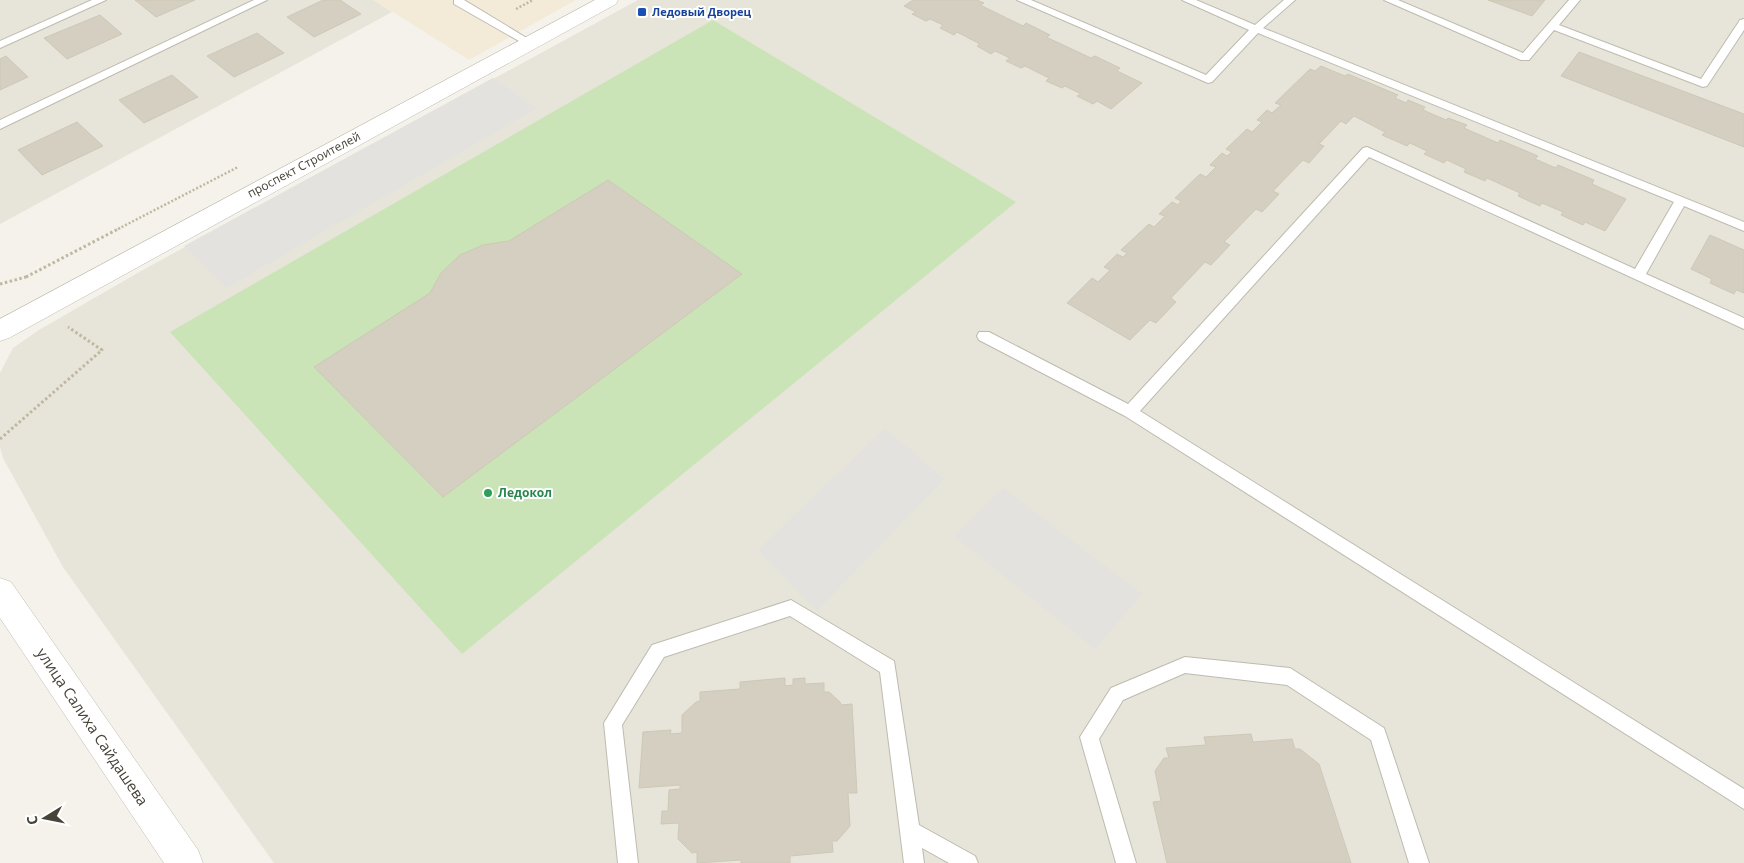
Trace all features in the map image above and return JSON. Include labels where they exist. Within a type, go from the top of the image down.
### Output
[{"type":"street","name":"проспект Строителей","points":[[0,331],[609,0]]},
{"type":"street","name":"улица Салиха Сайдашева","points":[[0,592],[185,863]]},
{"type":"lane","points":[[0,44],[101,0]]},
{"type":"lane","points":[[0,124],[262,0]]},
{"type":"lane","points":[[459,0],[458,2],[530,43]]},
{"type":"lane","points":[[1022,0],[1208,80],[1256,29],[1290,0]]},
{"type":"lane","points":[[1187,0],[1681,200],[1744,228]]},
{"type":"lane","points":[[1389,0],[1525,58],[1576,0]]},
{"type":"lane","points":[[1552,26],[1703,84],[1744,22]]},
{"type":"lane","points":[[1130,412],[1367,151],[1744,324]]},
{"type":"lane","points":[[1638,276],[1681,200]]},
{"type":"lane","points":[[984,336],[1130,412],[1744,800]]},
{"type":"lane","points":[[628,863],[613,723],[658,651],[790,608],[888,667],[914,863]]},
{"type":"lane","points":[[1126,863],[1089,737],[1118,694],[1185,665],[1290,678],[1378,734],[1419,863]]},
{"type":"lane","points":[[910,830],[968,863]]},
{"type":"path","points":[[492,21],[533,0]]},
{"type":"path","points":[[0,284],[26,277],[238,167]]},
{"type":"path","points":[[26,277],[27,284]]},
{"type":"path","points":[[0,439],[102,350],[62,323]]},
{"type":"shaded area","points":[[0,0],[374,0],[392,12],[0,224]]},
{"type":"shaded area","points":[[374,0],[576,0],[469,60]]},
{"type":"shaded area","points":[[638,0],[1744,0],[1744,863],[274,863],[63,567],[3,458],[0,447],[0,373],[13,348],[39,330],[141,271]]},
{"type":"shaded area","points":[[493,78],[537,108],[226,288],[184,246]]},
{"type":"shaded area","points":[[885,428],[944,479],[817,611],[758,550]]},
{"type":"shaded area","points":[[1003,488],[1142,594],[1095,649],[954,536]]},
{"type":"green space","name":"Ледокол","points":[[713,20],[1016,202],[462,654],[170,332]]},
{"type":"building","points":[[135,0],[195,0],[156,17]]},
{"type":"building","points":[[323,0],[340,0],[361,14],[314,37],[287,17]]},
{"type":"building","points":[[913,0],[977,0],[984,3],[980,5],[1023,26],[1026,23],[1050,35],[1046,37],[1091,58],[1095,56],[1120,68],[1117,71],[1142,83],[1111,109],[1097,101],[1093,104],[1077,96],[1081,94],[1065,86],[1062,88],[1046,81],[1049,78],[1025,66],[1021,68],[1006,61],[1010,58],[995,51],[991,54],[977,46],[980,44],[957,32],[954,35],[940,28],[943,25],[930,19],[926,21],[912,14],[916,12],[904,6]]},
{"type":"building","points":[[1488,0],[1545,0],[1532,16]]},
{"type":"building","points":[[100,15],[122,34],[67,59],[44,38]]},
{"type":"building","points":[[257,33],[284,53],[234,77],[207,56]]},
{"type":"building","points":[[1579,52],[1744,114],[1744,147],[1561,76]]},
{"type":"building","points":[[6,56],[28,77],[0,90],[0,59]]},
{"type":"building","points":[[1321,66],[1345,76],[1348,74],[1398,95],[1395,98],[1406,103],[1408,100],[1425,107],[1423,110],[1446,120],[1448,118],[1467,125],[1464,128],[1498,143],[1500,140],[1538,156],[1535,159],[1556,168],[1558,165],[1594,180],[1592,184],[1626,199],[1605,231],[1585,222],[1583,225],[1561,215],[1563,212],[1542,203],[1540,206],[1518,196],[1520,193],[1487,178],[1485,181],[1464,172],[1466,169],[1447,160],[1444,163],[1424,154],[1427,151],[1410,143],[1407,146],[1382,135],[1385,132],[1354,116],[1346,124],[1341,121],[1319,144],[1324,146],[1309,163],[1303,160],[1273,191],[1279,194],[1262,212],[1256,209],[1224,242],[1230,245],[1211,265],[1205,262],[1171,298],[1176,302],[1156,323],[1150,320],[1130,340],[1067,303],[1092,278],[1098,282],[1110,270],[1104,267],[1117,254],[1123,257],[1127,253],[1121,250],[1149,224],[1154,227],[1165,216],[1159,214],[1172,202],[1178,205],[1181,201],[1175,198],[1200,174],[1206,177],[1216,167],[1210,165],[1222,153],[1227,156],[1232,152],[1226,149],[1247,129],[1252,132],[1262,122],[1257,120],[1267,110],[1272,113],[1281,105],[1275,103],[1310,69],[1315,71]]},
{"type":"building","points":[[172,75],[198,97],[144,123],[119,100]]},
{"type":"building","points":[[77,122],[103,146],[42,175],[18,150]]},
{"type":"building","points":[[608,180],[742,274],[443,497],[314,367],[430,293],[441,273],[460,255],[483,245],[509,241]]},
{"type":"building","points":[[1710,235],[1744,250],[1744,293],[1736,290],[1734,294],[1710,283],[1712,279],[1691,269]]},
{"type":"building","points":[[785,678],[785,686],[793,685],[793,679],[805,678],[805,684],[824,683],[824,692],[829,692],[841,705],[852,704],[857,793],[848,793],[850,826],[837,841],[832,841],[833,852],[790,856],[790,863],[741,863],[741,860],[697,863],[697,852],[692,853],[678,839],[679,823],[661,824],[662,811],[668,811],[669,790],[680,789],[680,785],[639,788],[643,732],[671,730],[670,734],[682,733],[682,715],[696,702],[700,701],[700,692],[740,689],[740,682]]},
{"type":"building","points":[[1251,734],[1253,742],[1292,739],[1295,749],[1300,749],[1319,764],[1351,863],[1167,863],[1153,802],[1161,801],[1155,771],[1164,758],[1169,758],[1166,748],[1206,745],[1204,737]]},
{"type":"place","name":"Ледовый Дворец","points":[[642,12]]},
{"type":"place","name":"Ледокол","points":[[488,493]]}]
